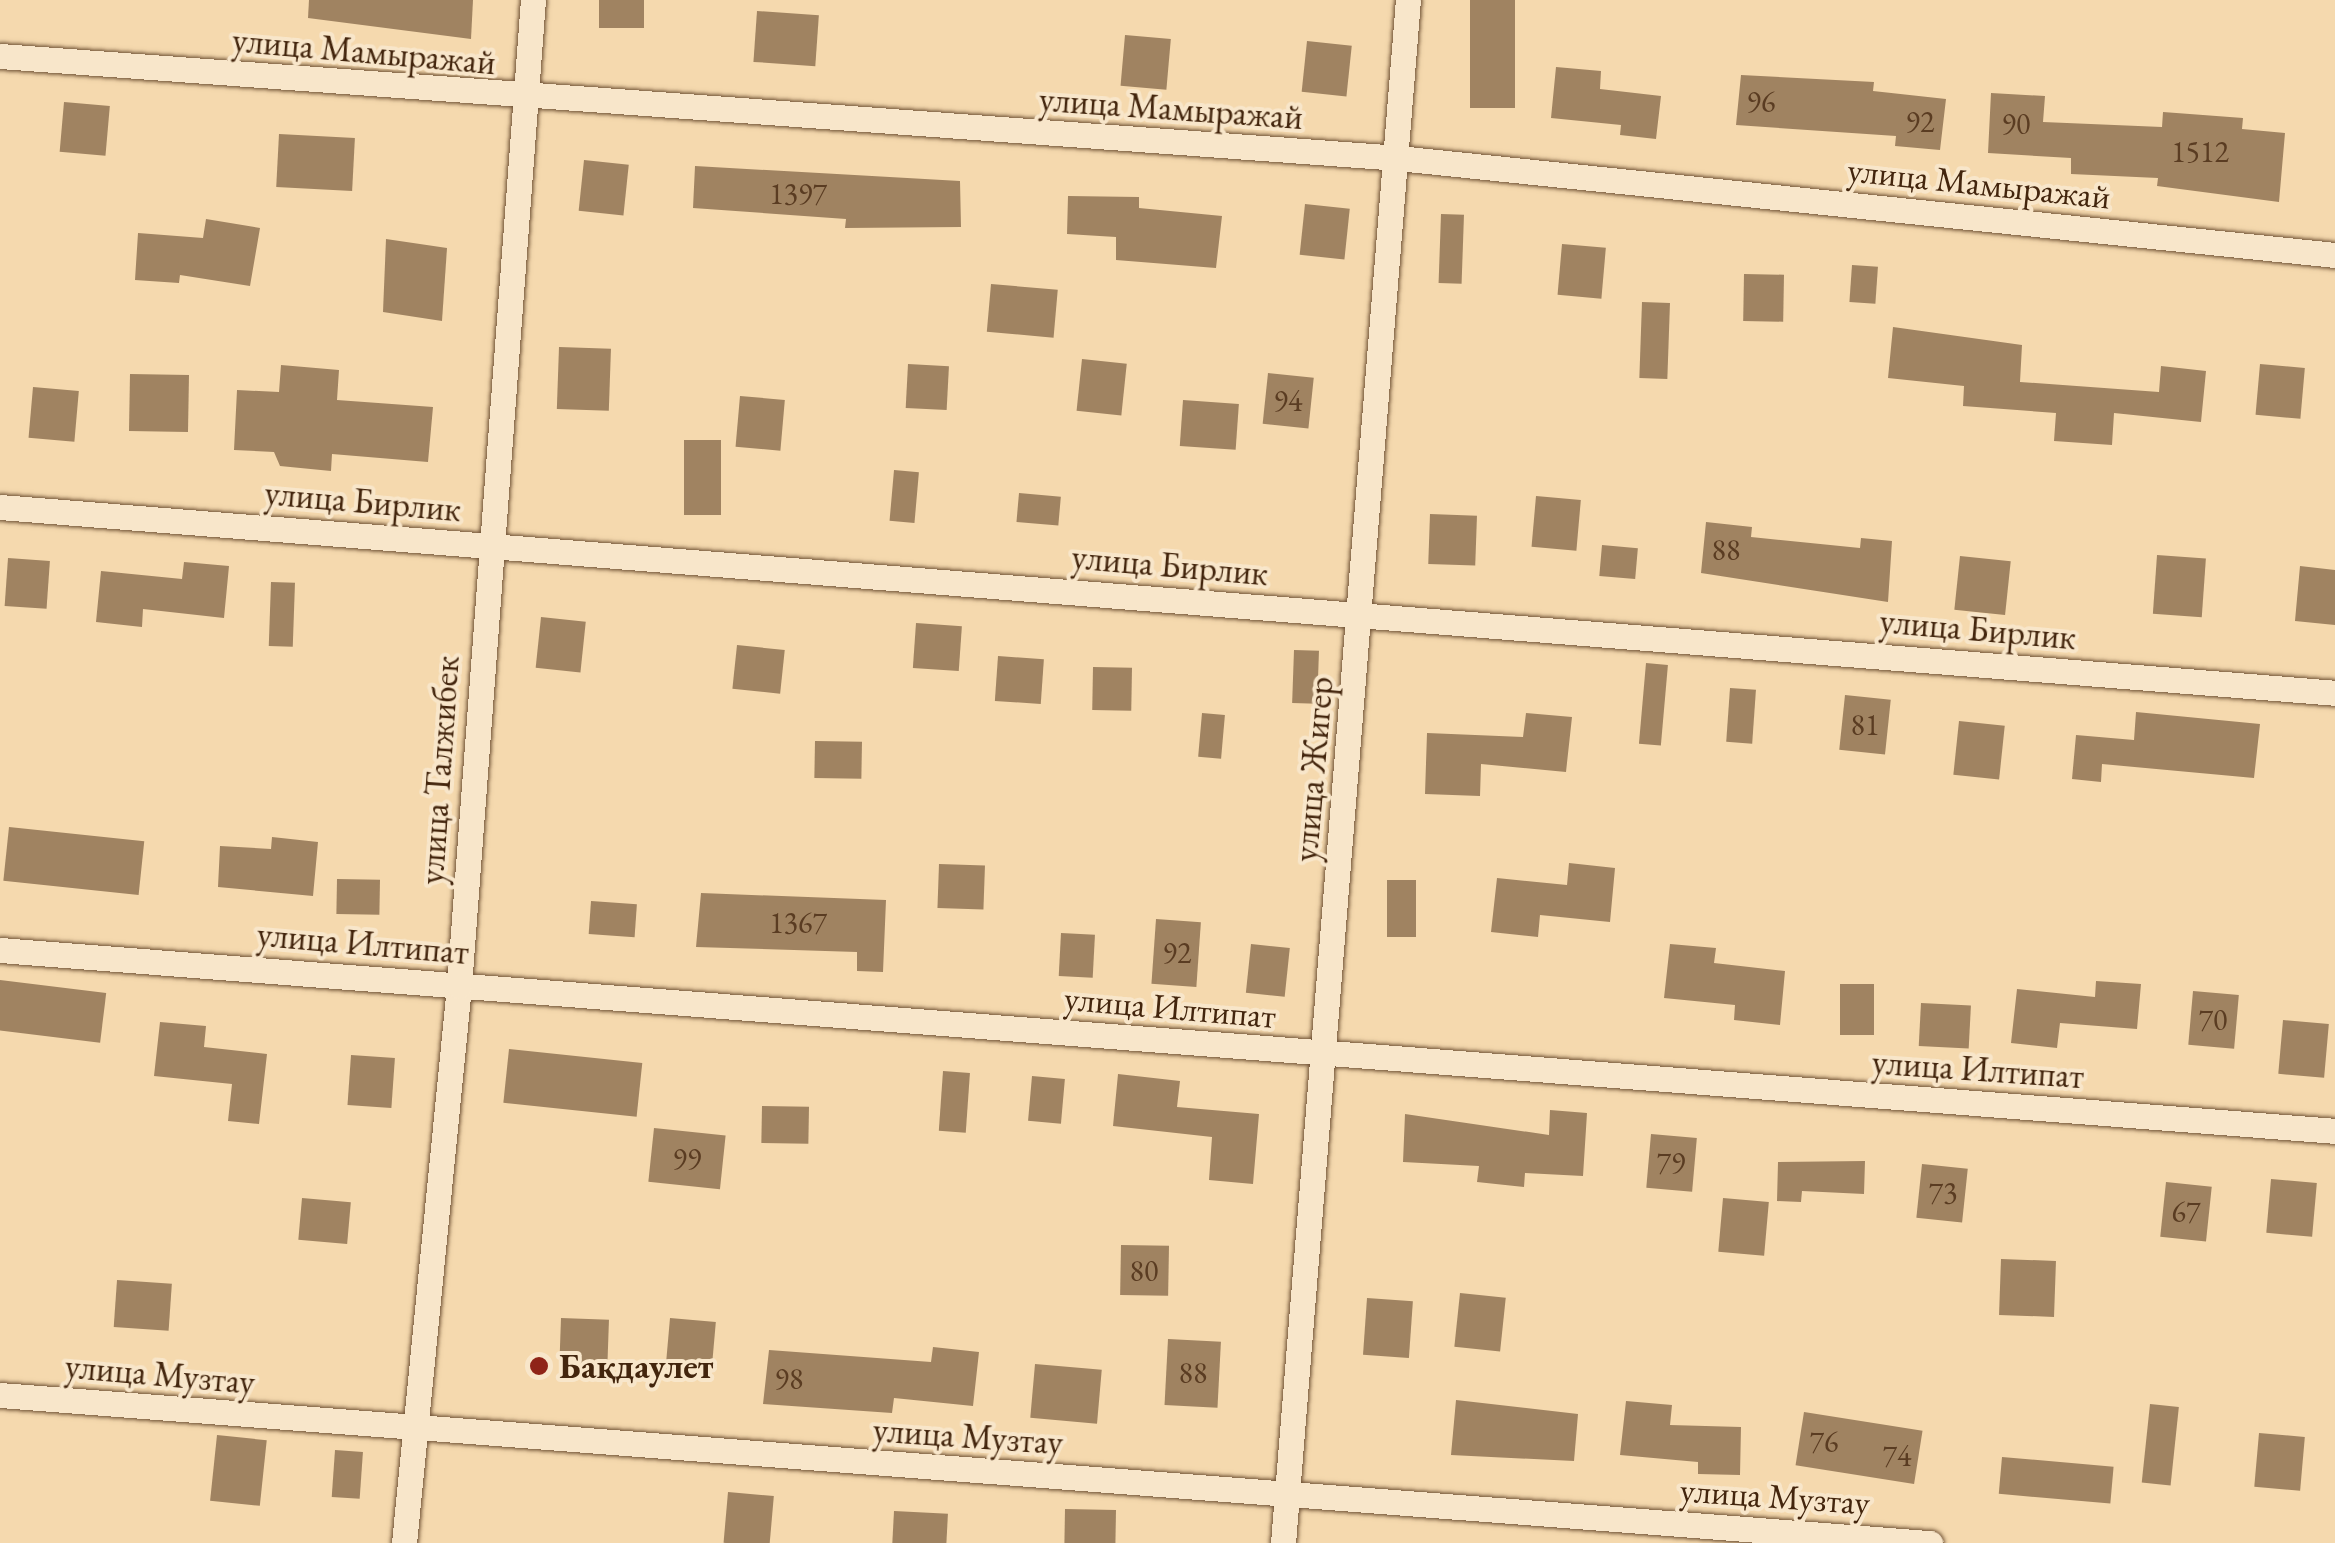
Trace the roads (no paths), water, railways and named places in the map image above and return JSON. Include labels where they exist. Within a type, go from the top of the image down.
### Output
[{"type":"street","name":"улица Талжибек","points":[[404,1543],[460,986],[533,0]]},
{"type":"street","name":"улица Жигер","points":[[1284,1543],[1322,1055],[1362,615],[1408,0]]},
{"type":"street","name":"улица Мамыражай","points":[[0,56],[524,99],[1398,158],[2335,255]]},
{"type":"street","name":"улица Бирлик","points":[[0,507],[2335,693]]},
{"type":"street","name":"улица Илтипат","points":[[0,950],[2335,1131]]},
{"type":"street","name":"улица Музтау","points":[[0,1396],[418,1431],[1930,1543]]},
{"type":"place","name":"Бақдаулет","points":[[539,1366]]}]
